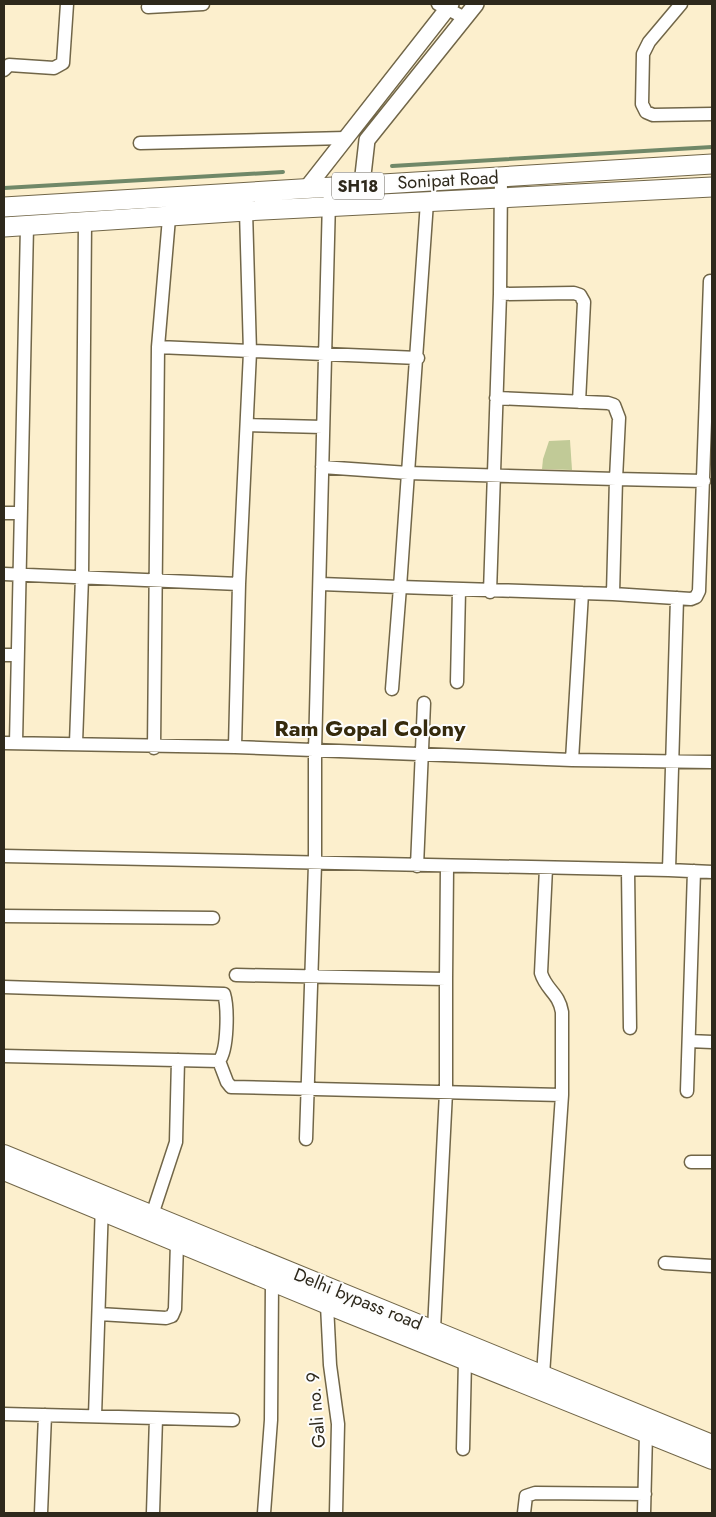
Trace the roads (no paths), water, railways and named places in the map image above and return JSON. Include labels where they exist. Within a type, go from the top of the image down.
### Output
[{"type":"main road","name":"Sonipat Road","points":[[4,207],[712,164]]},
{"type":"main road","name":"Sonipat Road","points":[[4,227],[169,218],[246,211],[712,188]]},
{"type":"main road","name":"Delhi bypass road","points":[[4,1154],[177,1242],[327,1305],[712,1460]]},
{"type":"main road","name":"Delhi bypass road","points":[[4,1171],[102,1203],[152,1215],[712,1444]]},
{"type":"street","points":[[4,70],[9,65],[54,68],[63,63],[67,4]]},
{"type":"street","points":[[148,7],[203,4]]},
{"type":"street","points":[[365,205],[363,185],[364,159],[368,140],[476,4]]},
{"type":"street","points":[[681,4],[649,42],[642,54],[642,104],[646,112],[653,115],[712,114]]},
{"type":"street","points":[[306,189],[446,5],[465,18]]},
{"type":"street","points":[[140,143],[346,138]]},
{"type":"street","points":[[490,592],[500,294],[500,177]]},
{"type":"street","points":[[306,1139],[315,864],[315,751],[321,584],[329,187]]},
{"type":"street","points":[[392,689],[418,358],[427,202]]},
{"type":"street","points":[[235,747],[239,584],[250,352],[246,211]]},
{"type":"street","points":[[154,748],[158,347],[169,218]]},
{"type":"street","points":[[76,744],[82,577],[85,223]]},
{"type":"street","points":[[27,226],[20,574],[10,655],[10,743],[154,748],[235,747],[422,756],[712,762]]},
{"type":"street","points":[[321,584],[490,592],[614,594],[691,599],[696,597],[699,591],[707,528],[704,481],[710,281]]},
{"type":"street","points":[[500,294],[574,293],[580,296],[584,302],[579,402]]},
{"type":"street","points":[[158,347],[418,358]]},
{"type":"street","points":[[496,398],[608,403],[614,405],[618,411],[614,594]]},
{"type":"street","points":[[247,425],[323,427]]},
{"type":"street","points":[[322,467],[408,472],[704,481]]},
{"type":"street","points":[[4,513],[20,514]]},
{"type":"street","points":[[4,574],[157,579],[239,584]]},
{"type":"street","points":[[457,682],[459,590]]},
{"type":"street","points":[[572,760],[582,593]]},
{"type":"street","points":[[669,870],[677,598]]},
{"type":"street","points":[[417,866],[424,703]]},
{"type":"street","points":[[4,856],[147,857],[315,864],[712,872]]},
{"type":"street","points":[[434,1329],[446,1092],[447,866]]},
{"type":"street","points":[[543,1375],[562,1095],[562,1012],[559,998],[547,986],[541,973],[546,868]]},
{"type":"street","points":[[628,870],[630,1028]]},
{"type":"street","points":[[687,1091],[694,871]]},
{"type":"street","points":[[4,916],[213,918]]},
{"type":"street","points":[[236,975],[446,979]]},
{"type":"street","points":[[4,987],[224,994],[227,1002],[224,1056],[219,1061],[4,1056]]},
{"type":"street","points":[[689,1041],[712,1042]]},
{"type":"street","points":[[152,1215],[176,1142],[178,1060]]},
{"type":"street","points":[[219,1061],[227,1082],[231,1087],[562,1095]]},
{"type":"street","points":[[690,1162],[712,1162]]},
{"type":"street","points":[[95,1416],[102,1203]]},
{"type":"street","points":[[99,1314],[166,1318],[172,1316],[175,1310],[177,1242]]},
{"type":"street","points":[[665,1263],[712,1266]]},
{"type":"street","points":[[264,1513],[271,1420],[272,1282]]},
{"type":"street","name":"Gali no. 9","points":[[327,1305],[330,1365],[338,1424],[336,1513]]},
{"type":"street","points":[[463,1449],[465,1360]]},
{"type":"street","points":[[4,1414],[233,1420]]},
{"type":"street","points":[[41,1513],[45,1415]]},
{"type":"street","points":[[153,1513],[156,1418]]},
{"type":"street","points":[[644,1513],[646,1433]]},
{"type":"street","points":[[524,1513],[526,1496],[535,1493],[645,1494]]},
{"type":"waterway","points":[[392,166],[712,147]]},
{"type":"waterway","points":[[4,188],[283,172]]},
{"type":"district","name":"Ram Gopal Colony","points":[[370,728]]}]
